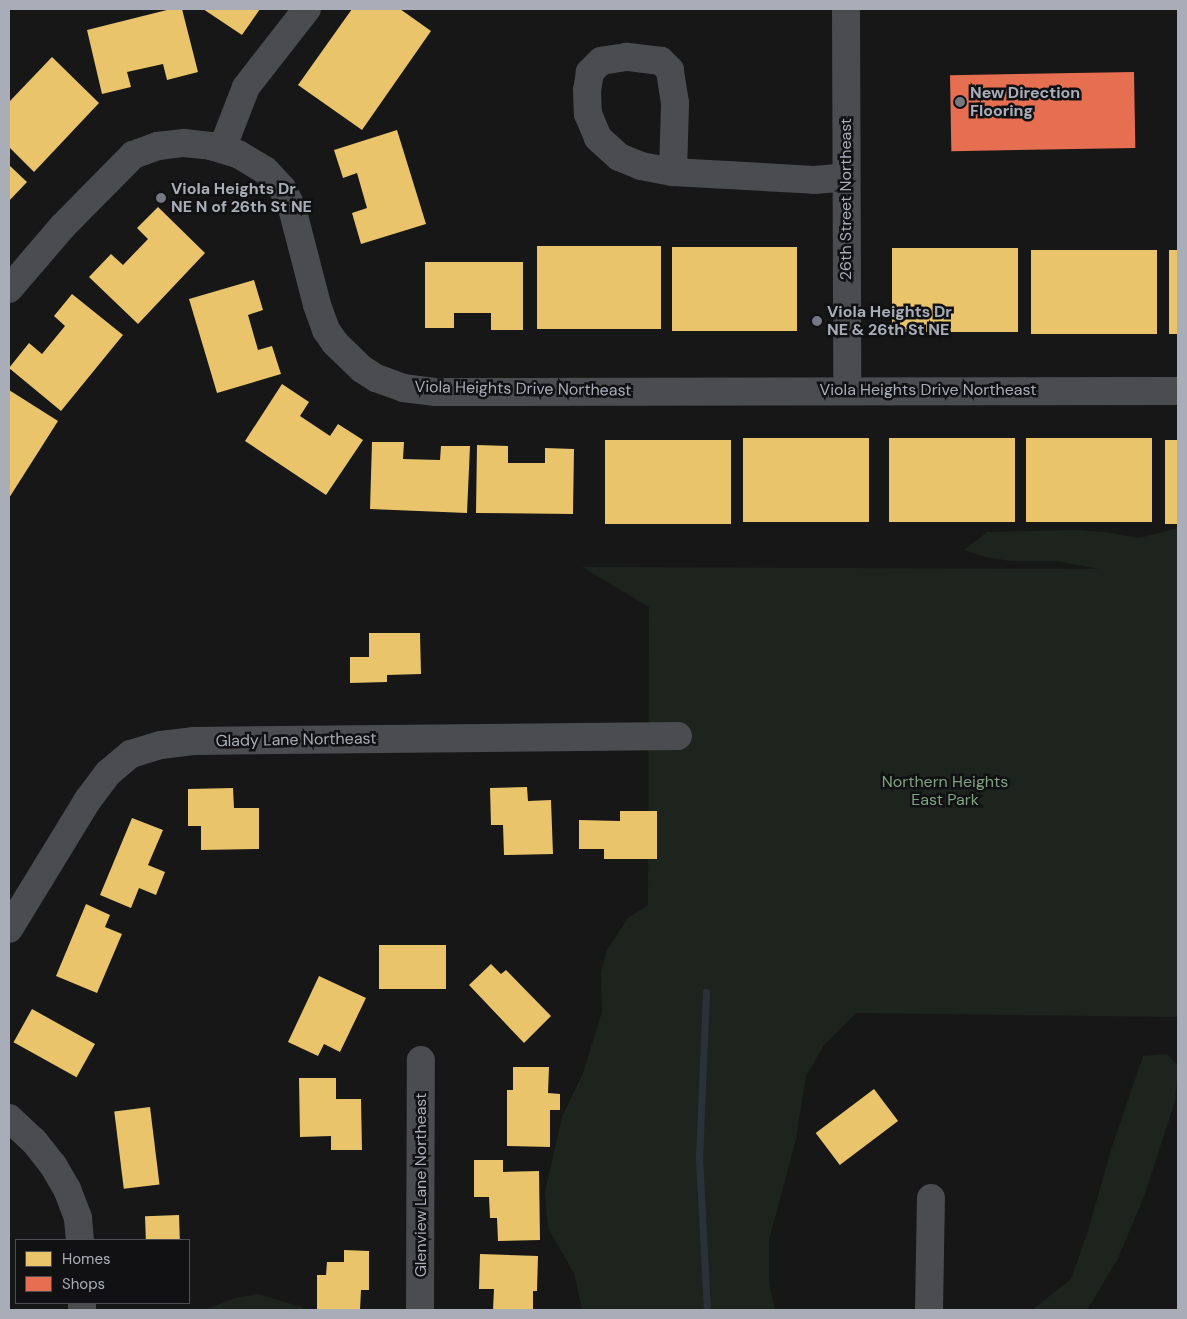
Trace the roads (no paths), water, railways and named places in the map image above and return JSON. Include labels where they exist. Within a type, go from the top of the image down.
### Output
[{"type":"street","points":[[222,149],[246,87],[307,9]]},
{"type":"street","name":"26th Street Northeast","points":[[846,9],[847,390]]},
{"type":"street","name":"Viola Heights Drive Northeast","points":[[9,289],[63,226],[133,155],[158,146],[184,143],[222,149],[238,154],[265,170],[282,188],[292,208],[316,305],[326,330],[335,343],[376,378],[403,388],[436,392],[1178,391]]},
{"type":"street","points":[[673,172],[814,180],[846,177]]},
{"type":"street","name":"Glady Lane Northeast","points":[[9,929],[87,801],[108,773],[132,754],[161,745],[193,741],[678,736]]},
{"type":"street","name":"Glenview Lane Northeast","points":[[420,1310],[421,1060]]},
{"type":"street","points":[[9,1118],[34,1141],[53,1165],[67,1189],[78,1218],[80,1239]]},
{"type":"street","points":[[928,1310],[931,1198]]},
{"type":"waterway","points":[[706,992],[699,1157],[707,1310]]},
{"type":"place","name":"New Direction Flooring","points":[[960,102]]},
{"type":"place","name":"Viola Heights Dr NE N of 26th St NE","points":[[161,198]]},
{"type":"place","name":"Viola Heights Dr NE & 26th St NE","points":[[817,321]]},
{"type":"park label","name":"Northern Heights East Park","points":[[945,791]]}]
